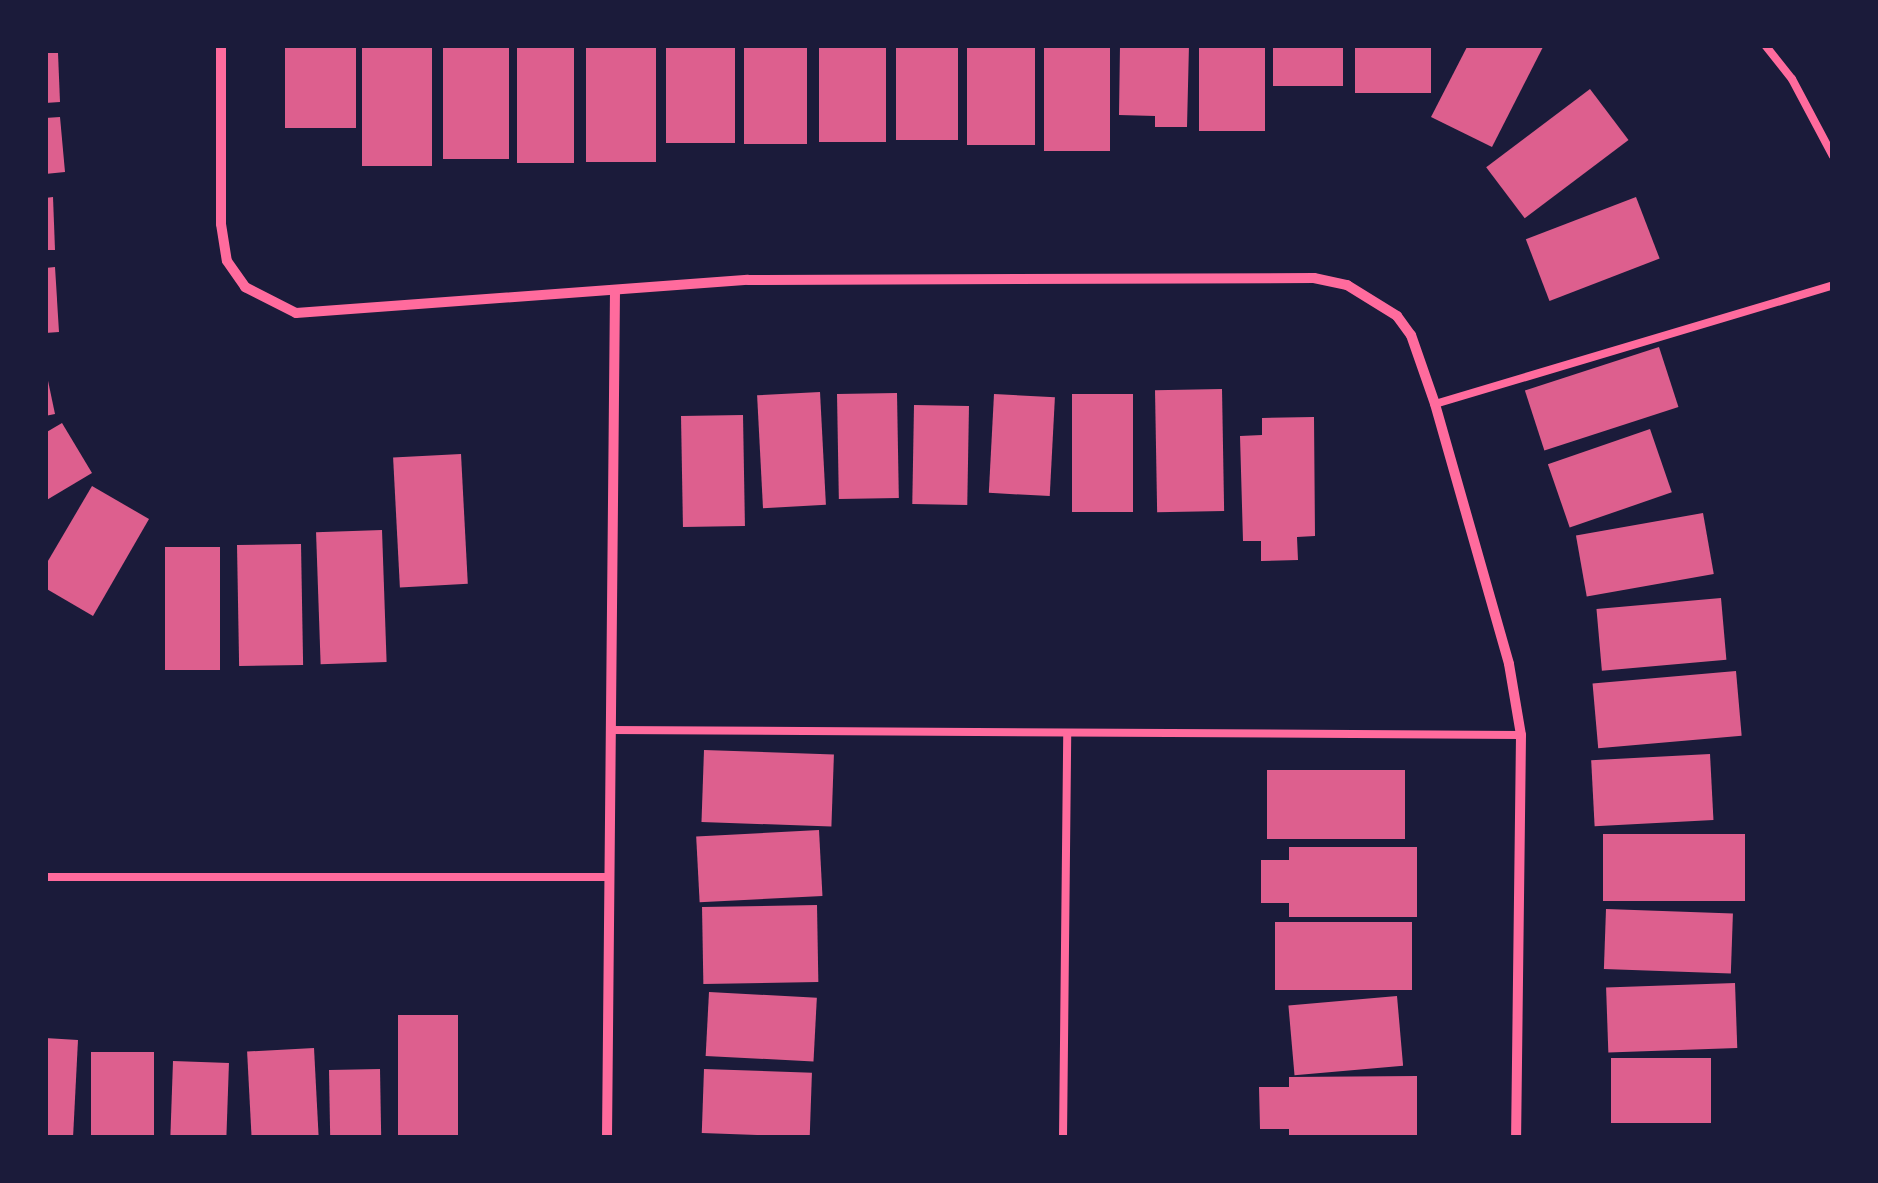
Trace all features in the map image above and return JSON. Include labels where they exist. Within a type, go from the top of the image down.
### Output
[{"type":"street","points":[[221,45],[221,224],[228,260],[245,287],[296,313],[822,278],[1314,278],[1376,299],[1411,334],[1435,404],[1508,664],[1521,735],[1516,1138]]},
{"type":"street","points":[[606,1138],[615,291]]},
{"type":"lane","points":[[1765,45],[1792,79],[1833,156]]},
{"type":"lane","points":[[1435,404],[1833,285]]},
{"type":"lane","points":[[610,730],[1067,736],[1521,735]]},
{"type":"lane","points":[[1063,1138],[1067,736]]},
{"type":"lane","points":[[45,876],[608,876]]},
{"type":"building","points":[[285,45],[356,45],[356,128],[285,128]]},
{"type":"building","points":[[362,45],[432,45],[432,166],[362,166]]},
{"type":"building","points":[[443,45],[509,45],[509,159],[443,159]]},
{"type":"building","points":[[517,45],[574,45],[574,163],[517,163]]},
{"type":"building","points":[[586,45],[656,45],[656,162],[586,162]]},
{"type":"building","points":[[666,45],[735,45],[735,143],[666,143]]},
{"type":"building","points":[[744,45],[807,45],[807,144],[744,144]]},
{"type":"building","points":[[819,45],[886,45],[886,142],[819,142]]},
{"type":"building","points":[[896,45],[958,45],[958,140],[896,140]]},
{"type":"building","points":[[967,45],[1035,45],[1035,145],[967,145]]},
{"type":"building","points":[[1044,45],[1110,45],[1110,151],[1044,151]]},
{"type":"building","points":[[1120,45],[1189,45],[1187,127],[1155,127],[1155,116],[1119,115]]},
{"type":"building","points":[[1199,45],[1265,45],[1265,131],[1199,131]]},
{"type":"building","points":[[1273,45],[1343,45],[1343,86],[1273,86]]},
{"type":"building","points":[[1355,45],[1431,45],[1431,93],[1355,93]]},
{"type":"building","points":[[1468,45],[1544,45],[1492,147],[1431,117]]},
{"type":"building","points":[[45,53],[58,53],[60,102],[45,103]]},
{"type":"building","points":[[1590,89],[1629,140],[1525,218],[1486,167]]},
{"type":"building","points":[[60,117],[65,172],[45,174],[45,118]]},
{"type":"building","points":[[53,197],[55,250],[45,250],[45,198]]},
{"type":"building","points":[[1636,197],[1660,259],[1549,301],[1526,239]]},
{"type":"building","points":[[55,267],[59,332],[45,333],[45,268]]},
{"type":"building","points":[[1659,347],[1678,407],[1544,450],[1525,391]]},
{"type":"building","points":[[45,377],[55,414],[45,416]]},
{"type":"building","points":[[1222,389],[1224,511],[1157,512],[1155,390]]},
{"type":"building","points":[[820,392],[826,505],[763,508],[757,395]]},
{"type":"building","points":[[897,393],[899,498],[839,499],[837,394]]},
{"type":"building","points":[[994,394],[1055,397],[1050,496],[989,493]]},
{"type":"building","points":[[1072,394],[1133,394],[1133,512],[1072,512]]},
{"type":"building","points":[[914,405],[969,406],[967,505],[912,504]]},
{"type":"building","points":[[743,415],[745,526],[683,527],[681,416]]},
{"type":"building","points":[[1314,417],[1315,536],[1297,537],[1298,560],[1261,561],[1261,541],[1243,541],[1240,436],[1262,435],[1262,418]]},
{"type":"building","points":[[62,423],[92,473],[45,501],[45,433]]},
{"type":"building","points":[[1650,429],[1672,492],[1570,528],[1548,464]]},
{"type":"building","points":[[461,454],[468,584],[400,587],[393,458]]},
{"type":"building","points":[[92,486],[149,519],[93,616],[45,588],[45,566]]},
{"type":"building","points":[[1703,513],[1714,574],[1587,596],[1576,535]]},
{"type":"building","points":[[382,530],[387,662],[321,664],[316,532]]},
{"type":"building","points":[[301,544],[303,665],[239,666],[237,545]]},
{"type":"building","points":[[165,547],[220,547],[220,670],[165,670]]},
{"type":"building","points":[[1721,598],[1726,660],[1602,671],[1596,609]]},
{"type":"building","points":[[1736,671],[1742,736],[1598,748],[1593,684]]},
{"type":"building","points":[[704,750],[834,755],[831,826],[701,822]]},
{"type":"building","points":[[1710,754],[1713,820],[1595,826],[1591,760]]},
{"type":"building","points":[[1267,770],[1405,770],[1405,839],[1267,839]]},
{"type":"building","points":[[819,830],[822,896],[700,902],[696,836]]},
{"type":"building","points":[[1603,834],[1745,834],[1745,901],[1603,901]]},
{"type":"building","points":[[1289,847],[1417,847],[1417,917],[1289,917],[1289,903],[1261,903],[1261,860],[1289,860]]},
{"type":"building","points":[[817,905],[818,982],[703,984],[702,907]]},
{"type":"building","points":[[1606,909],[1733,913],[1731,973],[1604,969]]},
{"type":"building","points":[[1275,922],[1412,922],[1412,990],[1275,990]]},
{"type":"building","points":[[1735,983],[1737,1048],[1608,1052],[1606,988]]},
{"type":"building","points":[[709,992],[817,998],[814,1062],[706,1056]]},
{"type":"building","points":[[1397,996],[1403,1066],[1295,1075],[1288,1005]]},
{"type":"building","points":[[398,1015],[458,1015],[458,1137],[398,1137]]},
{"type":"building","points":[[45,1038],[78,1040],[73,1138],[45,1138]]},
{"type":"building","points":[[314,1048],[319,1138],[252,1138],[247,1052]]},
{"type":"building","points":[[91,1052],[154,1052],[154,1138],[91,1138]]},
{"type":"building","points":[[1611,1058],[1711,1058],[1711,1123],[1611,1123]]},
{"type":"building","points":[[173,1061],[229,1063],[226,1138],[170,1138]]},
{"type":"building","points":[[380,1069],[381,1138],[330,1138],[329,1070]]},
{"type":"building","points":[[704,1069],[812,1073],[810,1137],[702,1133]]},
{"type":"building","points":[[1417,1076],[1417,1138],[1289,1138],[1289,1129],[1260,1129],[1259,1087],[1289,1087],[1289,1077]]}]
